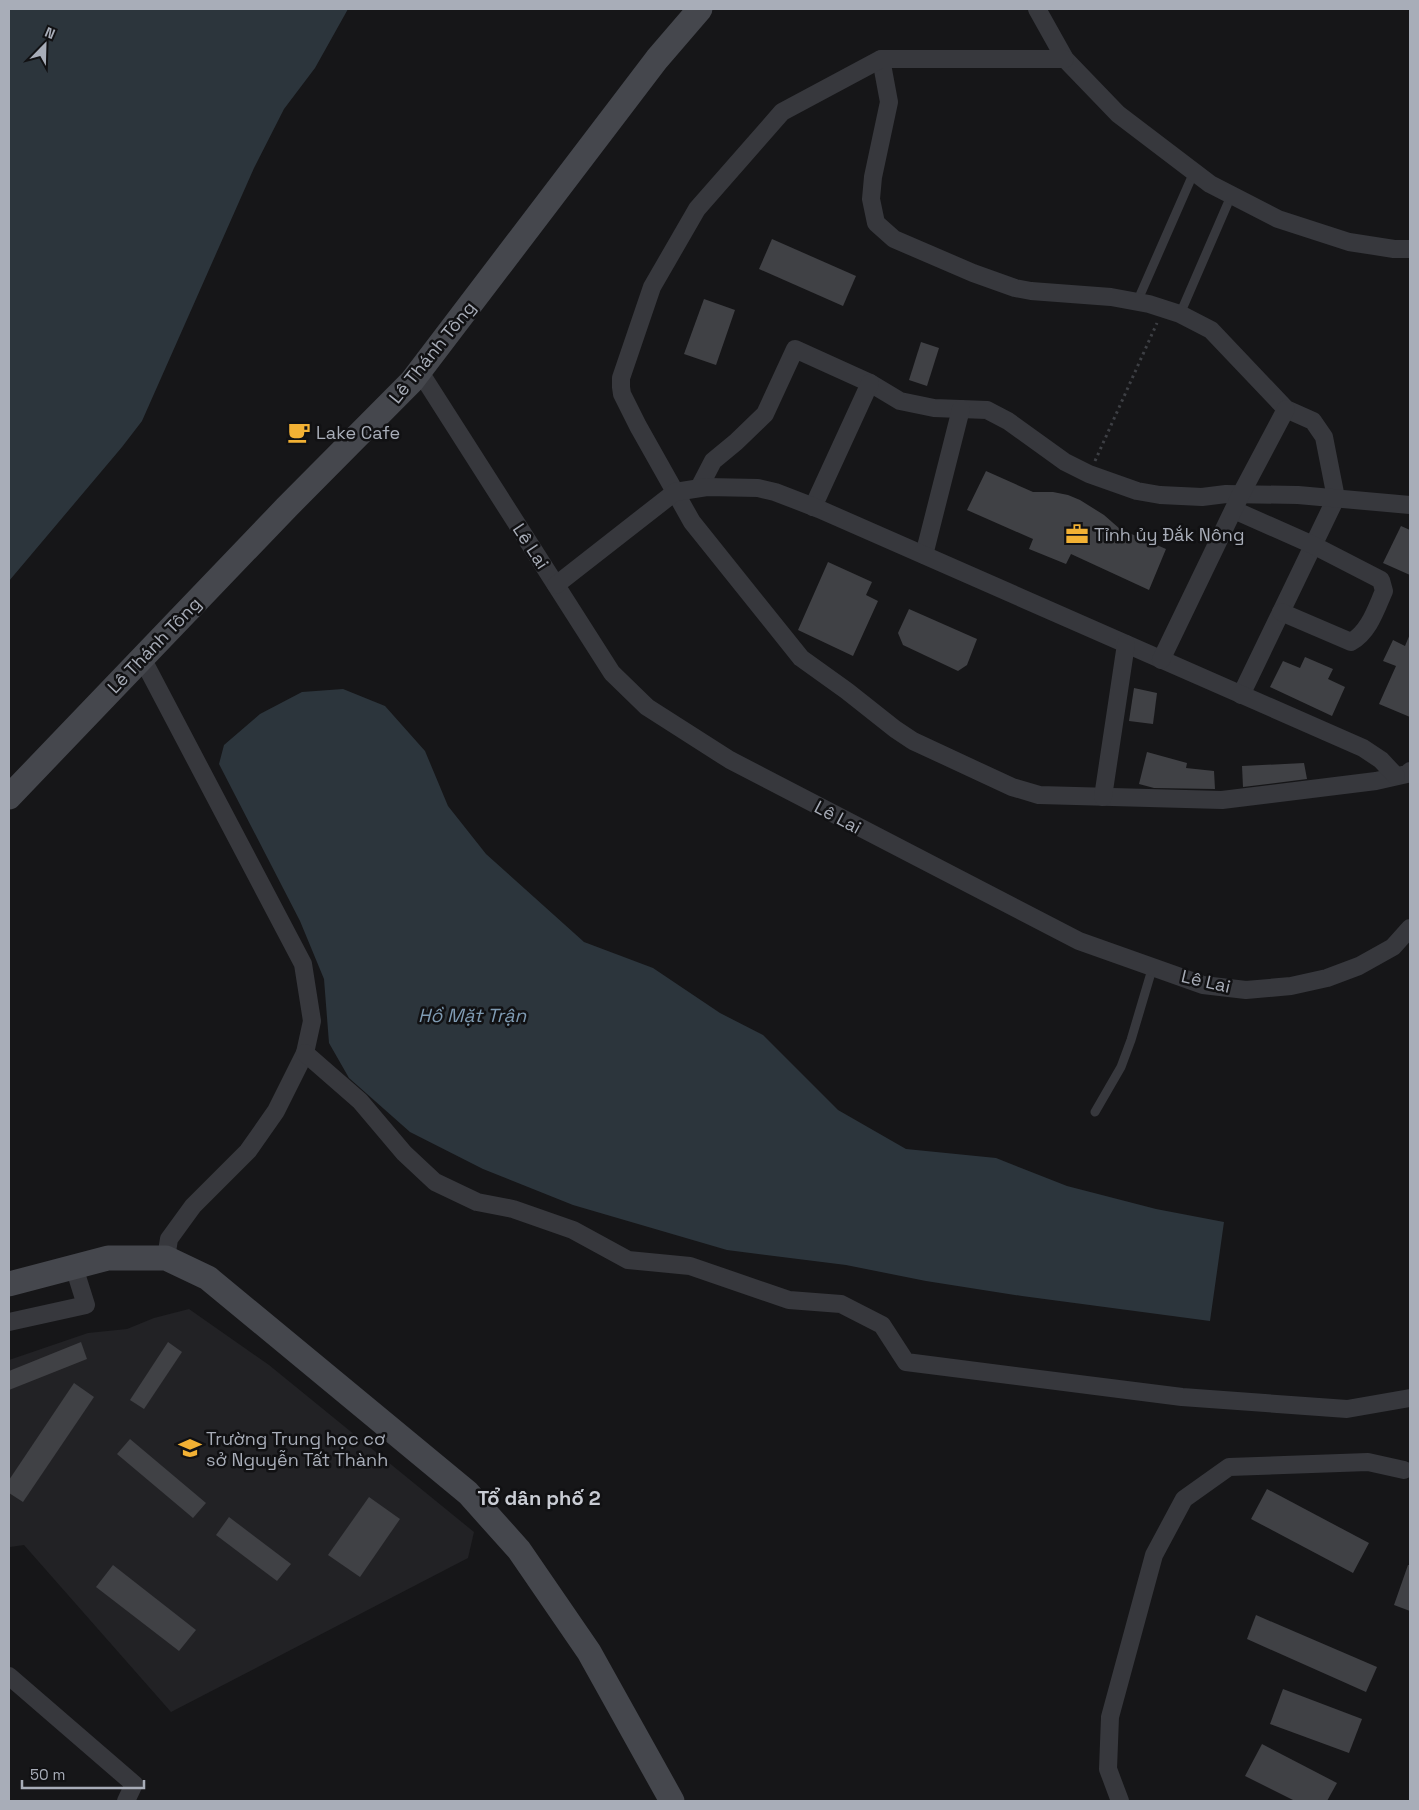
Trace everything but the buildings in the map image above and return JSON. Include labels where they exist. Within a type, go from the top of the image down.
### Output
[{"type":"street","name":"Lê Thánh Tông","points":[[9,797],[286,508],[420,372],[657,59],[700,9]]},
{"type":"street","points":[[1037,9],[1065,59],[1118,114],[1210,184],[1278,220],[1349,242],[1410,250]]},
{"type":"street","points":[[1065,59],[881,59],[782,112],[697,209],[652,287],[621,378],[622,394],[692,522],[800,658],[913,741],[1012,787],[1039,795],[1222,800],[1376,781],[1403,773]]},
{"type":"street","points":[[881,59],[889,102],[873,177],[871,199],[876,223],[884,231],[894,239],[1015,288],[1111,297],[1163,308],[1180,314],[1211,330],[1286,410],[1313,421],[1324,437],[1336,498],[1241,695]]},
{"type":"street","points":[[699,488],[713,461],[765,414],[795,348],[870,384],[900,401],[934,408],[987,410],[1008,421],[1065,462],[1089,474],[1137,491],[1160,495],[1202,497],[1226,494],[1298,495],[1410,505]]},
{"type":"street","name":"Lê Lai","points":[[420,372],[612,673],[647,707],[730,760],[1079,941],[1203,985],[1246,990],[1292,986],[1327,978],[1359,966],[1393,947],[1410,928]]},
{"type":"street","points":[[813,507],[870,384]]},
{"type":"street","points":[[924,555],[961,408]]},
{"type":"street","points":[[1161,660],[1241,494],[1286,410]]},
{"type":"street","points":[[556,585],[675,492],[699,488],[734,486],[758,488],[775,492],[813,507],[1363,748],[1403,773]]},
{"type":"street","points":[[1234,510],[1313,545],[1381,580],[1384,591],[1366,628],[1359,637],[1351,642],[1281,612]]},
{"type":"street","points":[[1103,797],[1126,644]]},
{"type":"street","points":[[142,658],[303,964],[312,1021],[305,1053],[276,1111],[248,1151],[193,1206],[169,1239],[166,1258]]},
{"type":"street","points":[[305,1053],[360,1101],[404,1153],[434,1182],[476,1202],[513,1209],[573,1230],[628,1260],[690,1266],[789,1300],[840,1304],[882,1325],[906,1362],[1182,1397],[1347,1409],[1410,1398]]},
{"type":"street","points":[[9,1284],[108,1258],[166,1258],[208,1278],[468,1493],[520,1550],[589,1652],[672,1801]]},
{"type":"street","points":[[9,1322],[86,1305],[74,1267]]},
{"type":"street","points":[[1120,1801],[1108,1769],[1110,1717],[1154,1555],[1184,1499],[1230,1467],[1368,1462],[1404,1470]]},
{"type":"street","points":[[9,1676],[134,1784],[126,1801]]},
{"type":"lane","points":[[1137,302],[1194,172]]},
{"type":"lane","points":[[1180,314],[1231,196]]},
{"type":"lane","points":[[1095,1112],[1121,1067],[1153,966]]},
{"type":"path","points":[[1089,474],[1163,308]]},
{"type":"shaded area","name":"Trường Trung học cơ sở Nguyễn Tất Thành","points":[[189,1309],[269,1365],[474,1532],[468,1558],[171,1712],[24,1545],[9,1546],[9,1360],[88,1333],[127,1329],[154,1318]]},
{"type":"water","points":[[9,9],[348,9],[315,68],[284,109],[254,168],[142,421],[9,581]]},
{"type":"water","name":"Hồ Mặt Trận","points":[[343,689],[385,706],[425,751],[448,806],[486,854],[584,942],[653,968],[720,1013],[763,1035],[838,1110],[906,1149],[996,1158],[1067,1186],[1156,1209],[1224,1222],[1210,1321],[1022,1296],[926,1281],[846,1265],[727,1250],[573,1205],[483,1169],[410,1132],[349,1078],[329,1043],[324,979],[300,921],[219,764],[224,745],[260,714],[302,692]]},
{"type":"place","name":"Lake Cafe","points":[[299,432]]},
{"type":"place","name":"Tỉnh ủy Đắk Nông","points":[[1077,534]]},
{"type":"place","name":"Trường Trung học cơ sở Nguyễn Tất Thành","points":[[190,1448]]},
{"type":"district","name":"Tổ dân phố 2","points":[[539,1498]]}]
